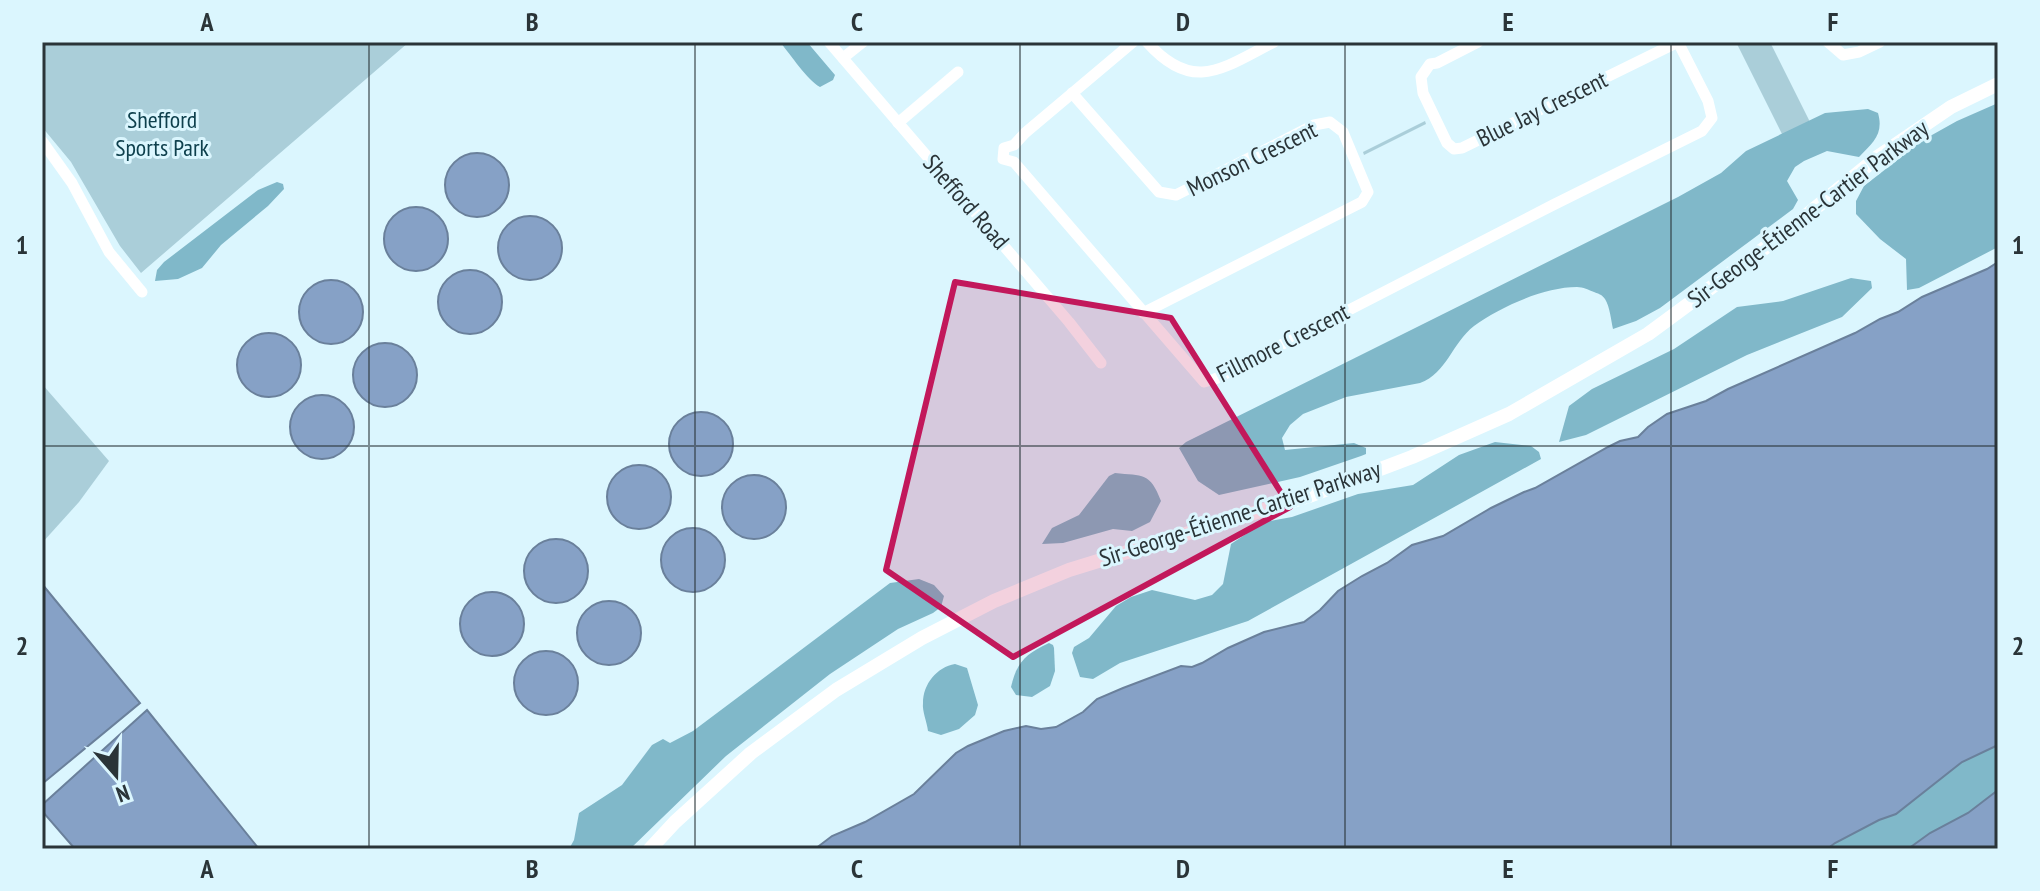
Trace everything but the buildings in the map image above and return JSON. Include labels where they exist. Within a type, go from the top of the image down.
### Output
[{"type":"main road","name":"Sir-George-Étienne-Cartier Parkway","points":[[650,849],[751,753],[836,690],[922,638],[994,601],[1069,570],[1312,495],[1412,457],[1509,414],[1648,334],[1781,236],[1879,156],[1951,107],[1998,84]]},
{"type":"street","name":"Shefford Road","points":[[829,42],[1101,363]]},
{"type":"street","points":[[843,58],[863,42]]},
{"type":"street","name":"Fillmore Crescent","points":[[1133,42],[1014,145],[1004,148],[1003,159],[1014,162],[1204,382],[1702,131],[1712,118],[1708,101],[1678,42]]},
{"type":"street","points":[[1147,42],[1157,54],[1179,69],[1203,73],[1221,69],[1274,42]]},
{"type":"street","name":"Blue Jay Crescent","points":[[1478,42],[1430,64],[1421,77],[1423,93],[1447,143],[1454,149],[1462,148],[1678,42]]},
{"type":"street","points":[[1828,42],[1843,55],[1859,52],[1880,42]]},
{"type":"street","points":[[898,123],[958,72]]},
{"type":"street","name":"Monson Crescent","points":[[1072,93],[1159,192],[1176,195],[1314,125],[1330,122],[1343,132],[1364,179],[1368,192],[1362,202],[1143,313]]},
{"type":"street","points":[[42,141],[72,183],[109,252],[142,292]]},
{"type":"highlighted area","points":[[955,282],[1171,318],[1290,507],[1013,657],[886,570]]},
{"type":"green space","name":"Shefford Sports Park","points":[[42,42],[409,42],[141,273],[120,246],[71,162],[42,127]]},
{"type":"green space","points":[[1736,42],[1770,42],[1811,124],[1784,138]]},
{"type":"green space","points":[[1425,121],[1426,124],[1364,155],[1363,152]]},
{"type":"green space","points":[[42,384],[109,461],[79,502],[42,543]]},
{"type":"shaded area","points":[[780,42],[807,42],[835,75],[833,80],[820,87],[815,84]]},
{"type":"shaded area","points":[[1998,103],[1998,247],[1919,288],[1907,290],[1906,259],[1880,239],[1856,214],[1856,201],[1864,186],[1923,140]]},
{"type":"shaded area","points":[[1868,109],[1878,113],[1880,127],[1873,142],[1859,157],[1827,151],[1795,167],[1787,181],[1798,200],[1793,209],[1660,308],[1613,329],[1607,302],[1599,294],[1577,287],[1537,294],[1509,305],[1474,326],[1429,378],[1420,383],[1346,397],[1303,414],[1290,425],[1282,438],[1285,450],[1354,443],[1366,448],[1366,454],[1300,477],[1219,495],[1198,481],[1179,448],[1678,197],[1721,173],[1746,151],[1825,113]]},
{"type":"shaded area","points":[[477,153],[489,155],[500,162],[507,173],[507,197],[500,208],[489,215],[477,217],[465,215],[454,208],[447,197],[445,185],[447,173],[454,162],[465,155]]},
{"type":"shaded area","points":[[277,182],[283,184],[284,189],[221,245],[202,268],[178,279],[155,281],[157,270],[164,262],[258,190]]},
{"type":"shaded area","points":[[416,207],[428,209],[439,216],[446,227],[446,251],[439,262],[428,269],[416,271],[404,269],[393,262],[386,251],[384,239],[386,227],[393,216],[404,209]]},
{"type":"shaded area","points":[[530,216],[542,218],[553,225],[560,236],[560,260],[553,271],[542,278],[530,280],[518,278],[507,271],[500,260],[498,248],[500,236],[507,225],[518,218]]},
{"type":"shaded area","points":[[1998,262],[1998,745],[1962,762],[1896,814],[1827,849],[815,849],[832,836],[865,822],[914,794],[956,753],[968,746],[1004,731],[1026,726],[1041,729],[1056,727],[1083,712],[1097,699],[1181,666],[1192,667],[1202,663],[1264,632],[1304,622],[1338,591],[1412,545],[1443,536],[1608,447],[1638,437],[1667,414],[1706,401],[1855,333],[1922,297]]},
{"type":"shaded area","points":[[470,270],[482,272],[493,279],[500,290],[500,314],[493,325],[482,332],[470,334],[458,332],[447,325],[440,314],[438,302],[440,290],[447,279],[458,272]]},
{"type":"shaded area","points":[[1851,278],[1871,281],[1872,288],[1842,317],[1747,355],[1586,435],[1559,442],[1569,406],[1592,389],[1674,349],[1737,307],[1783,301]]},
{"type":"shaded area","points":[[331,280],[343,282],[354,289],[361,300],[361,324],[354,335],[343,342],[331,344],[319,342],[308,335],[301,324],[299,312],[301,300],[308,289],[319,282]]},
{"type":"shaded area","points":[[269,333],[281,335],[292,342],[299,353],[299,377],[292,388],[281,395],[269,397],[257,395],[246,388],[239,377],[237,365],[239,353],[246,342],[257,335]]},
{"type":"shaded area","points":[[385,343],[397,345],[408,352],[415,363],[415,387],[408,398],[397,405],[385,407],[373,405],[362,398],[355,387],[353,375],[355,363],[362,352],[373,345]]},
{"type":"shaded area","points":[[322,395],[334,397],[345,404],[352,415],[352,439],[345,450],[334,457],[322,459],[310,457],[299,450],[292,439],[290,427],[292,415],[299,404],[310,397]]},
{"type":"shaded area","points":[[701,412],[713,414],[724,421],[731,432],[731,456],[724,467],[713,474],[701,476],[689,474],[678,467],[671,456],[669,444],[671,432],[678,421],[689,414]]},
{"type":"shaded area","points":[[1495,442],[1531,446],[1539,452],[1541,459],[1248,621],[1120,663],[1093,679],[1080,677],[1072,653],[1074,647],[1089,638],[1116,606],[1131,597],[1152,590],[1195,600],[1212,595],[1223,584],[1231,544],[1264,522],[1292,517],[1358,494],[1413,485],[1459,455]]},
{"type":"shaded area","points":[[639,465],[651,467],[662,474],[669,485],[669,509],[662,520],[651,527],[639,529],[627,527],[616,520],[609,509],[607,497],[609,485],[616,474],[627,467]]},
{"type":"shaded area","points":[[1115,473],[1144,477],[1153,485],[1161,501],[1150,522],[1132,531],[1113,529],[1063,543],[1042,544],[1052,528],[1079,515],[1109,476]]},
{"type":"shaded area","points":[[754,475],[766,477],[777,484],[784,495],[784,519],[777,530],[766,537],[754,539],[742,537],[731,530],[724,519],[722,507],[724,495],[731,484],[742,477]]},
{"type":"shaded area","points":[[693,528],[705,530],[716,537],[723,548],[723,572],[716,583],[705,590],[693,592],[681,590],[670,583],[663,572],[661,560],[663,548],[670,537],[681,530]]},
{"type":"shaded area","points":[[556,539],[568,541],[579,548],[586,559],[586,583],[579,594],[568,601],[556,603],[544,601],[533,594],[526,583],[524,571],[526,559],[533,548],[544,541]]},
{"type":"shaded area","points":[[919,579],[934,585],[944,596],[941,607],[898,629],[830,674],[726,756],[630,849],[569,849],[574,840],[579,813],[622,785],[652,745],[663,739],[670,743],[693,731],[890,583]]},
{"type":"shaded area","points":[[42,584],[140,703],[42,784]]},
{"type":"shaded area","points":[[492,592],[504,594],[515,601],[522,612],[522,636],[515,647],[504,654],[492,656],[480,654],[469,647],[462,636],[460,624],[462,612],[469,601],[480,594]]},
{"type":"shaded area","points":[[609,601],[621,603],[632,610],[639,621],[639,645],[632,656],[621,663],[609,665],[597,663],[586,656],[579,645],[577,633],[579,621],[586,610],[597,603]]},
{"type":"shaded area","points":[[1049,643],[1054,648],[1055,671],[1050,686],[1032,697],[1016,695],[1011,687],[1016,671],[1028,655]]},
{"type":"shaded area","points":[[546,651],[558,653],[569,660],[576,671],[576,695],[569,706],[558,713],[546,715],[534,713],[523,706],[516,695],[514,683],[516,671],[523,660],[534,653]]},
{"type":"shaded area","points":[[955,664],[967,668],[978,705],[975,715],[959,729],[941,735],[928,731],[923,709],[924,696],[928,683],[937,673]]},
{"type":"shaded area","points":[[147,710],[259,849],[75,849],[42,811],[42,805]]},
{"type":"shaded area","points":[[1998,745],[1998,790],[1968,813],[1930,833],[1908,849],[1827,849],[1896,814],[1962,762]]},
{"type":"shaded area","points":[[1998,790],[1998,849],[1908,849],[1930,833],[1968,813]]}]
